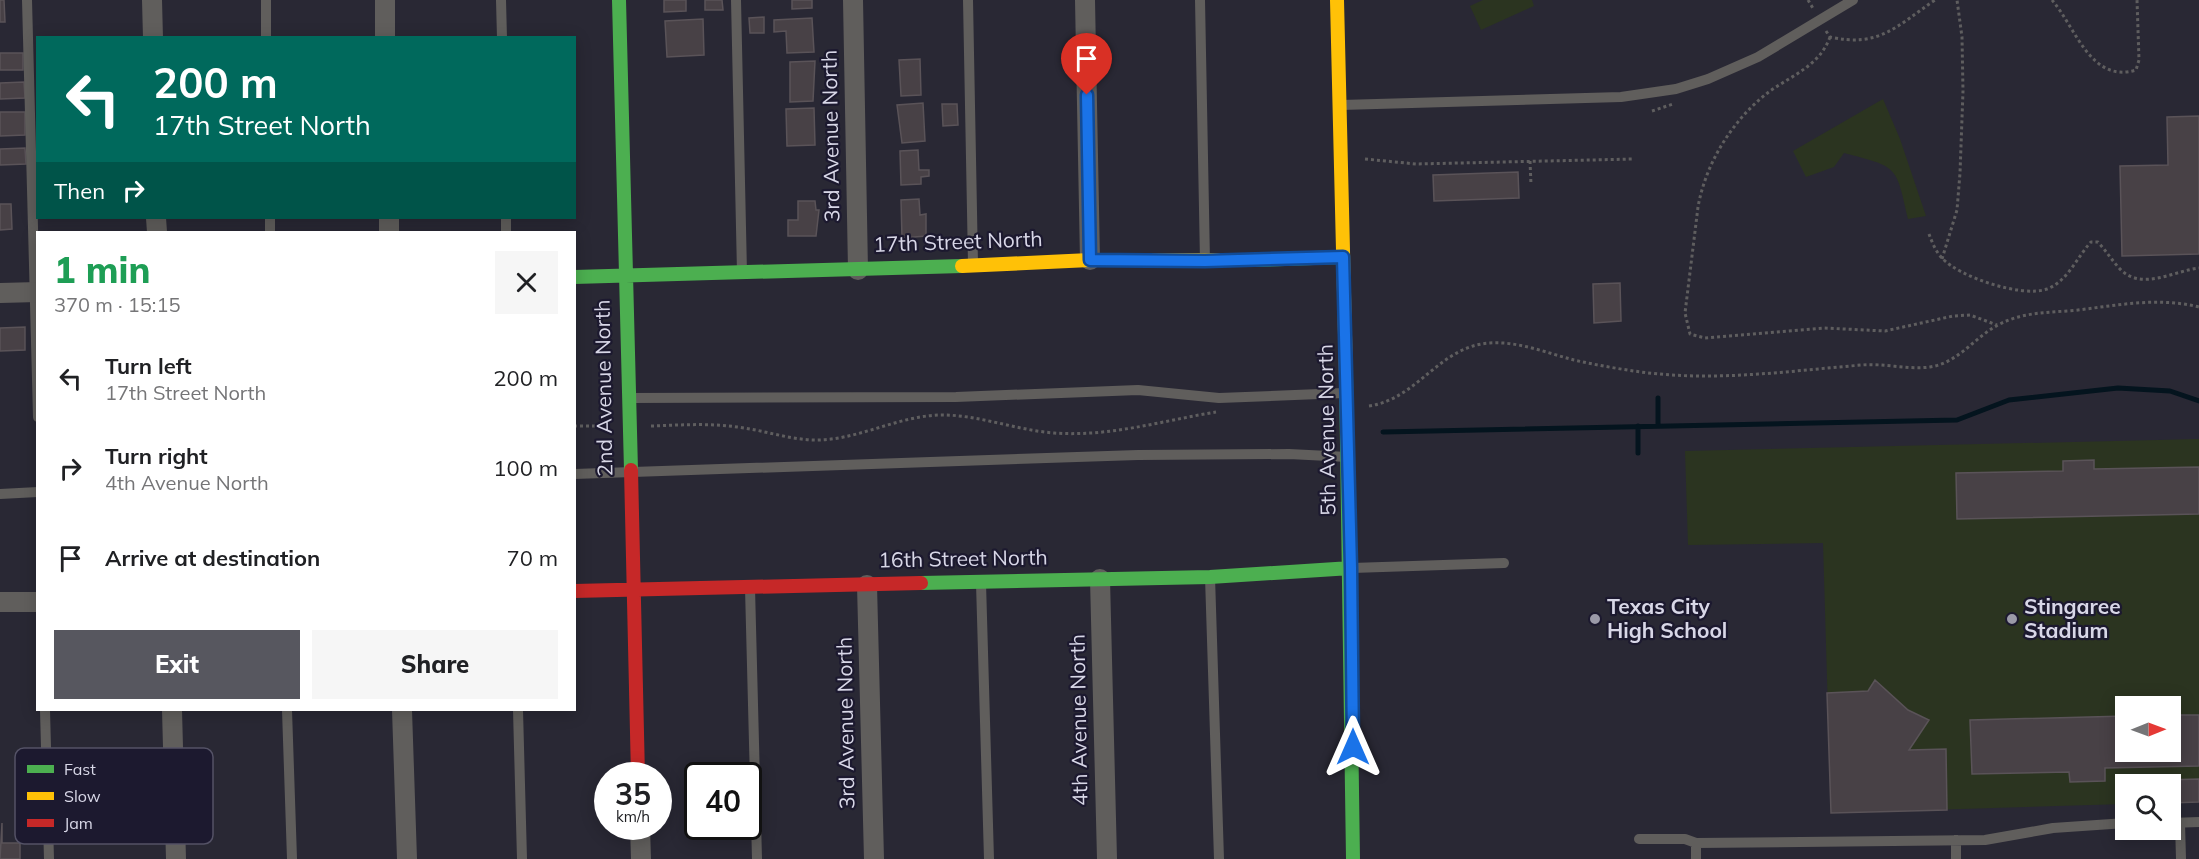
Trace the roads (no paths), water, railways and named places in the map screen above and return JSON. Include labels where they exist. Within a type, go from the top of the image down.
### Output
[{"type":"street","points":[[152,0],[153,36]]},
{"type":"street","points":[[385,0],[385,36]]},
{"type":"street","name":"2nd Avenue North","points":[[619,0],[638,762]]},
{"type":"street","name":"3rd Avenue North","points":[[853,0],[858,270]]},
{"type":"street","points":[[1085,0],[1090,260]]},
{"type":"street","name":"5th Avenue North","points":[[1337,0],[1351,568],[1353,859]]},
{"type":"street","name":"17th Street North","points":[[576,277],[858,270],[1090,260],[1205,261],[1343,257]]},
{"type":"street","points":[[0,293],[36,292]]},
{"type":"street","name":"16th Street North","points":[[576,591],[1210,577],[1351,568]]},
{"type":"street","name":"4th Avenue North","points":[[1100,579],[1107,859]]},
{"type":"street","name":"3rd Avenue North","points":[[867,585],[874,859]]},
{"type":"street","points":[[0,602],[36,602]]},
{"type":"street","points":[[172,711],[173,748]]},
{"type":"street","points":[[402,711],[407,859]]},
{"type":"street","points":[[640,840],[641,859]]},
{"type":"street","points":[[176,844],[176,859]]},
{"type":"lane","points":[[27,0],[36,292]]},
{"type":"lane","points":[[266,0],[266,36]]},
{"type":"lane","points":[[501,0],[502,36]]},
{"type":"lane","points":[[736,0],[742,273]]},
{"type":"lane","points":[[968,0],[973,266]]},
{"type":"lane","points":[[1200,0],[1205,261]]},
{"type":"lane","points":[[1341,105],[1621,98],[1658,93],[1708,79],[1758,57],[1853,0]]},
{"type":"lane","points":[[628,398],[956,397],[1138,390],[1219,398],[1347,393]]},
{"type":"lane","points":[[576,474],[1150,454],[1289,454],[1348,457]]},
{"type":"lane","points":[[0,494],[36,492]]},
{"type":"lane","points":[[1351,568],[1504,563]]},
{"type":"lane","points":[[1210,577],[1219,859]]},
{"type":"lane","points":[[981,582],[989,859]]},
{"type":"lane","points":[[750,588],[757,859]]},
{"type":"lane","points":[[45,711],[46,748]]},
{"type":"lane","points":[[287,711],[292,859]]},
{"type":"lane","points":[[519,711],[522,859]]},
{"type":"lane","points":[[2181,823],[2199,822]]},
{"type":"lane","points":[[1639,839],[1685,839],[1696,843],[1985,840],[2090,824],[2115,823]]},
{"type":"lane","points":[[1956,840],[1956,859]]},
{"type":"lane","points":[[2178,840],[2181,859]]},
{"type":"lane","points":[[1696,843],[1696,859]]},
{"type":"lane","points":[[49,844],[49,859]]},
{"type":"waterway","points":[[1383,432],[1957,420],[2009,400],[2118,388],[2170,391],[2199,401]]},
{"type":"waterway","points":[[1658,398],[1658,426]]},
{"type":"waterway","points":[[1638,426],[1638,453]]},
{"type":"place","name":"Texas City High School","points":[[1595,619]]},
{"type":"place","name":"Stingaree Stadium","points":[[2012,619]]}]
